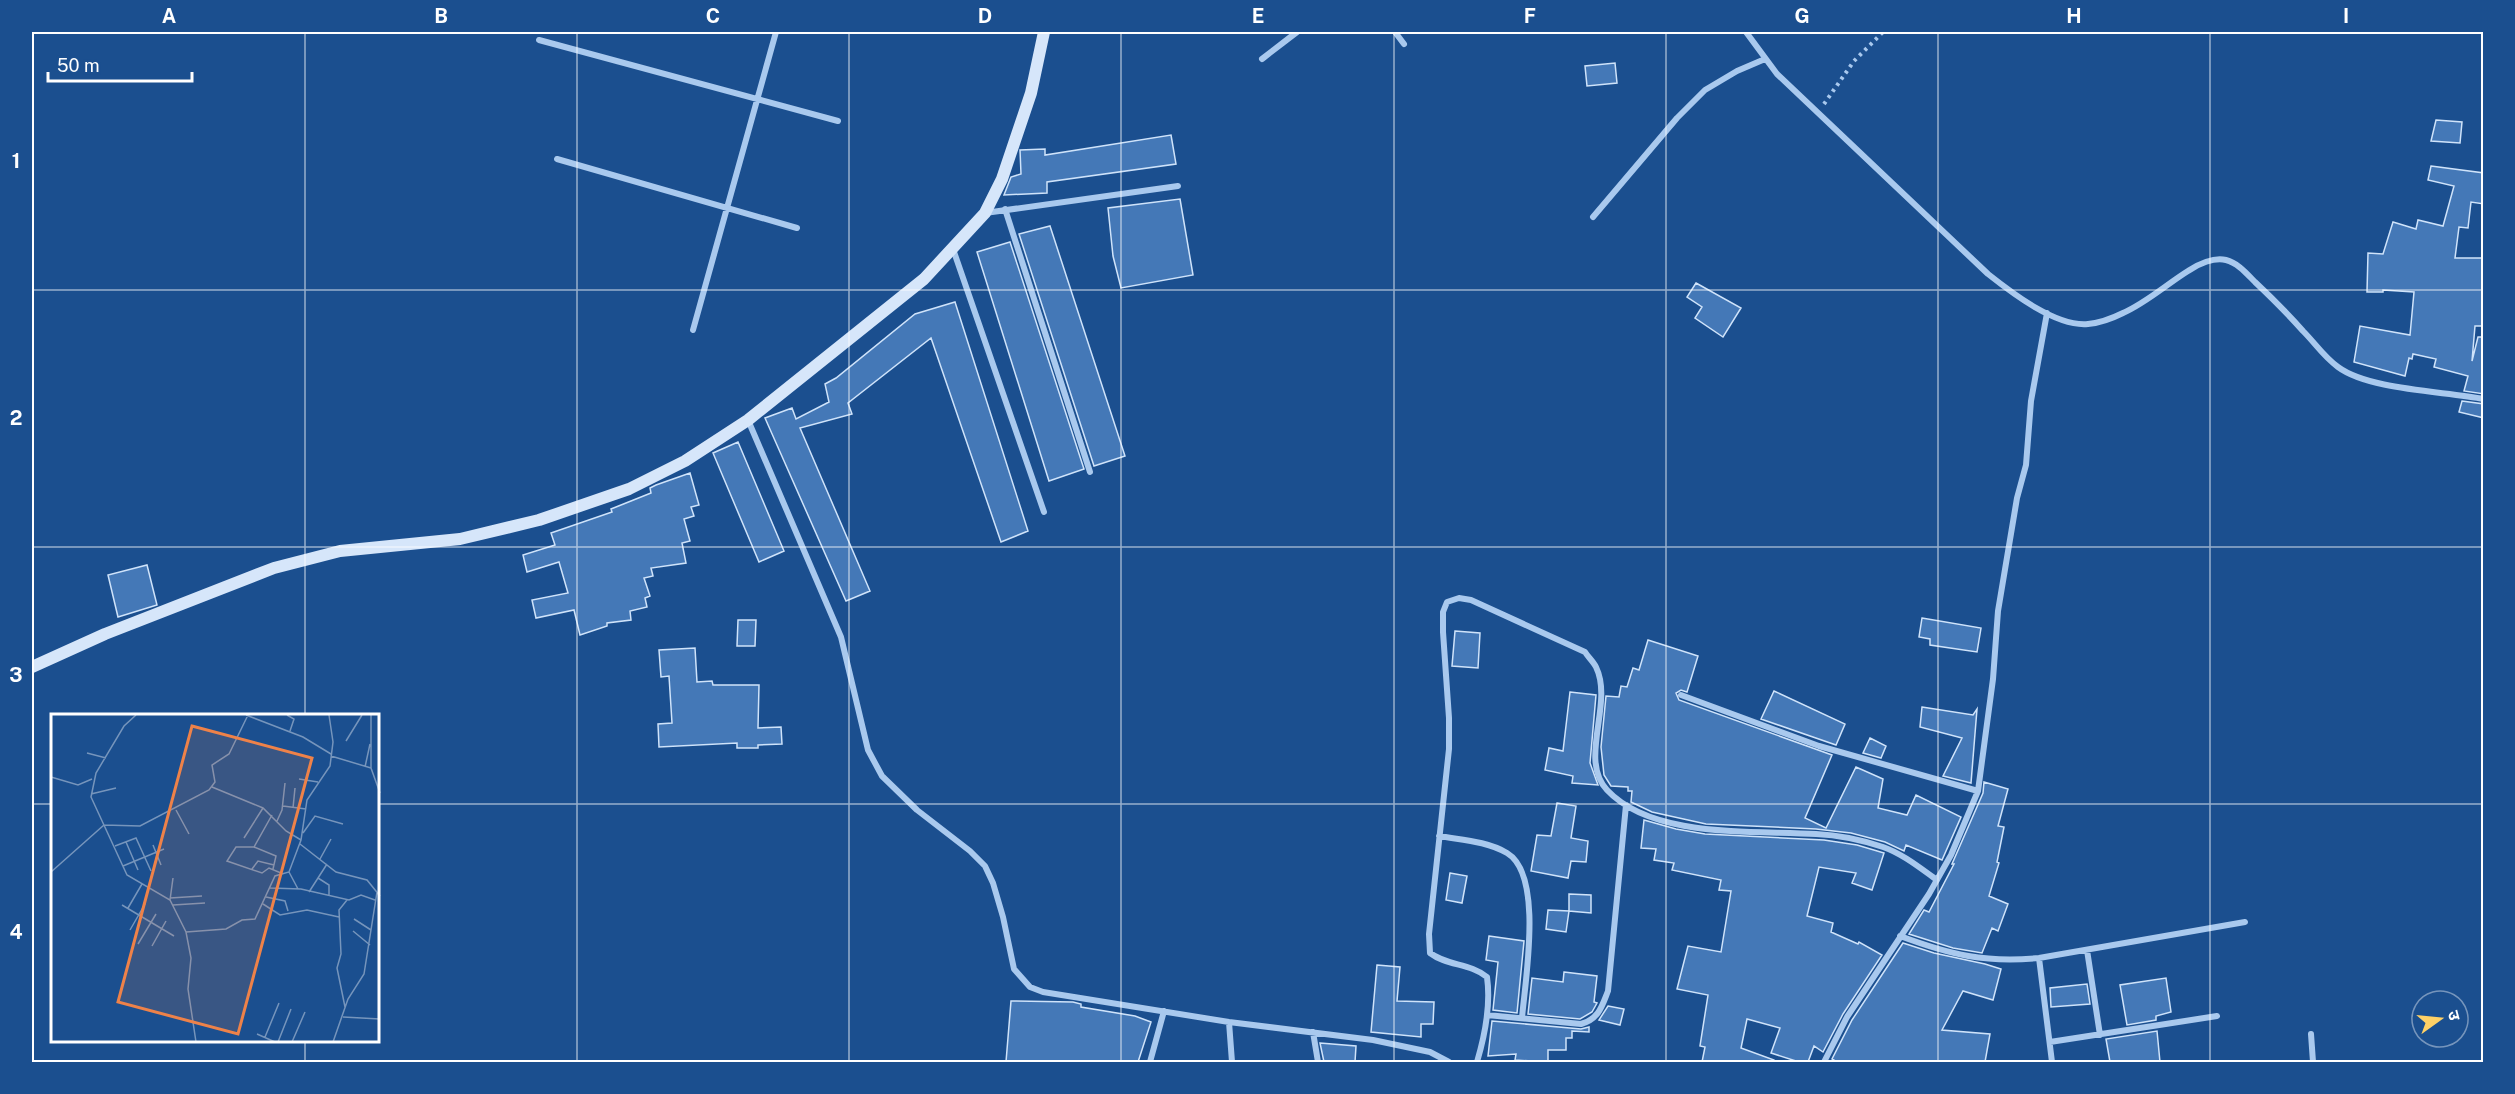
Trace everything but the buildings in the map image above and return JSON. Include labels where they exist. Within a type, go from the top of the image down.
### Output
[{"type":"street","points":[[693,330],[776,32]]},
{"type":"street","points":[[32,667],[116,630],[273,568],[309,557],[340,551],[460,539],[539,520],[588,504],[657,477],[748,420],[924,279],[985,213],[1002,179],[1031,93],[1044,32]]},
{"type":"street","points":[[1262,59],[1297,32]]},
{"type":"street","points":[[1395,32],[1404,44]]},
{"type":"street","points":[[1746,32],[1777,74],[1988,274],[2013,294],[2047,313],[2068,321],[2087,324],[2102,321],[2125,313],[2193,268],[2206,262],[2226,260],[2246,273],[2287,313],[2326,357],[2351,375],[2365,381],[2484,399]]},
{"type":"street","points":[[539,40],[838,121]]},
{"type":"street","points":[[1593,218],[1677,118],[1705,90],[1737,71],[1765,59]]},
{"type":"street","points":[[557,159],[797,228]]},
{"type":"street","points":[[985,213],[1178,186]]},
{"type":"street","points":[[1005,209],[1090,472]]},
{"type":"street","points":[[953,248],[1044,512]]},
{"type":"street","points":[[1824,1062],[1846,1017],[1937,880],[1951,855],[1978,791],[1993,679],[1998,611],[2017,498],[2026,465],[2031,401],[2047,313]]},
{"type":"street","points":[[748,420],[840,637],[868,750],[882,776],[917,810],[970,851],[985,866],[993,883],[1014,969],[1020,979],[1030,987],[1043,992],[1229,1022],[1373,1040],[1430,1052],[1449,1062]]},
{"type":"street","points":[[1477,1062],[1483,1043],[1487,1015],[1489,991],[1487,977],[1478,970],[1439,959],[1430,953],[1429,934],[1449,749],[1443,612],[1447,602],[1459,598],[1470,600],[1585,652],[1596,666],[1600,681],[1601,703],[1595,767],[1599,780],[1608,791],[1626,805],[1657,819],[1683,825],[1752,832],[1819,834],[1884,847],[1906,858],[1937,880]]},
{"type":"street","points":[[1681,695],[1819,746],[1978,791]]},
{"type":"street","points":[[1487,1015],[1581,1023],[1592,1021],[1601,1010],[1608,991],[1626,805]]},
{"type":"street","points":[[1439,836],[1491,846],[1509,854],[1519,867],[1527,884],[1530,909],[1522,1018]]},
{"type":"street","points":[[1900,936],[1941,951],[1978,959],[2006,961],[2039,958],[2245,922]]},
{"type":"street","points":[[2087,950],[2100,1035]]},
{"type":"street","points":[[2039,958],[2052,1062]]},
{"type":"street","points":[[1150,1062],[1164,1011]]},
{"type":"street","points":[[2050,1042],[2217,1016]]},
{"type":"street","points":[[1229,1022],[1232,1062]]},
{"type":"street","points":[[1313,1032],[1318,1062]]},
{"type":"street","points":[[2311,1034],[2313,1062]]},
{"type":"path","points":[[1818,112],[1854,61],[1883,32]]}]
